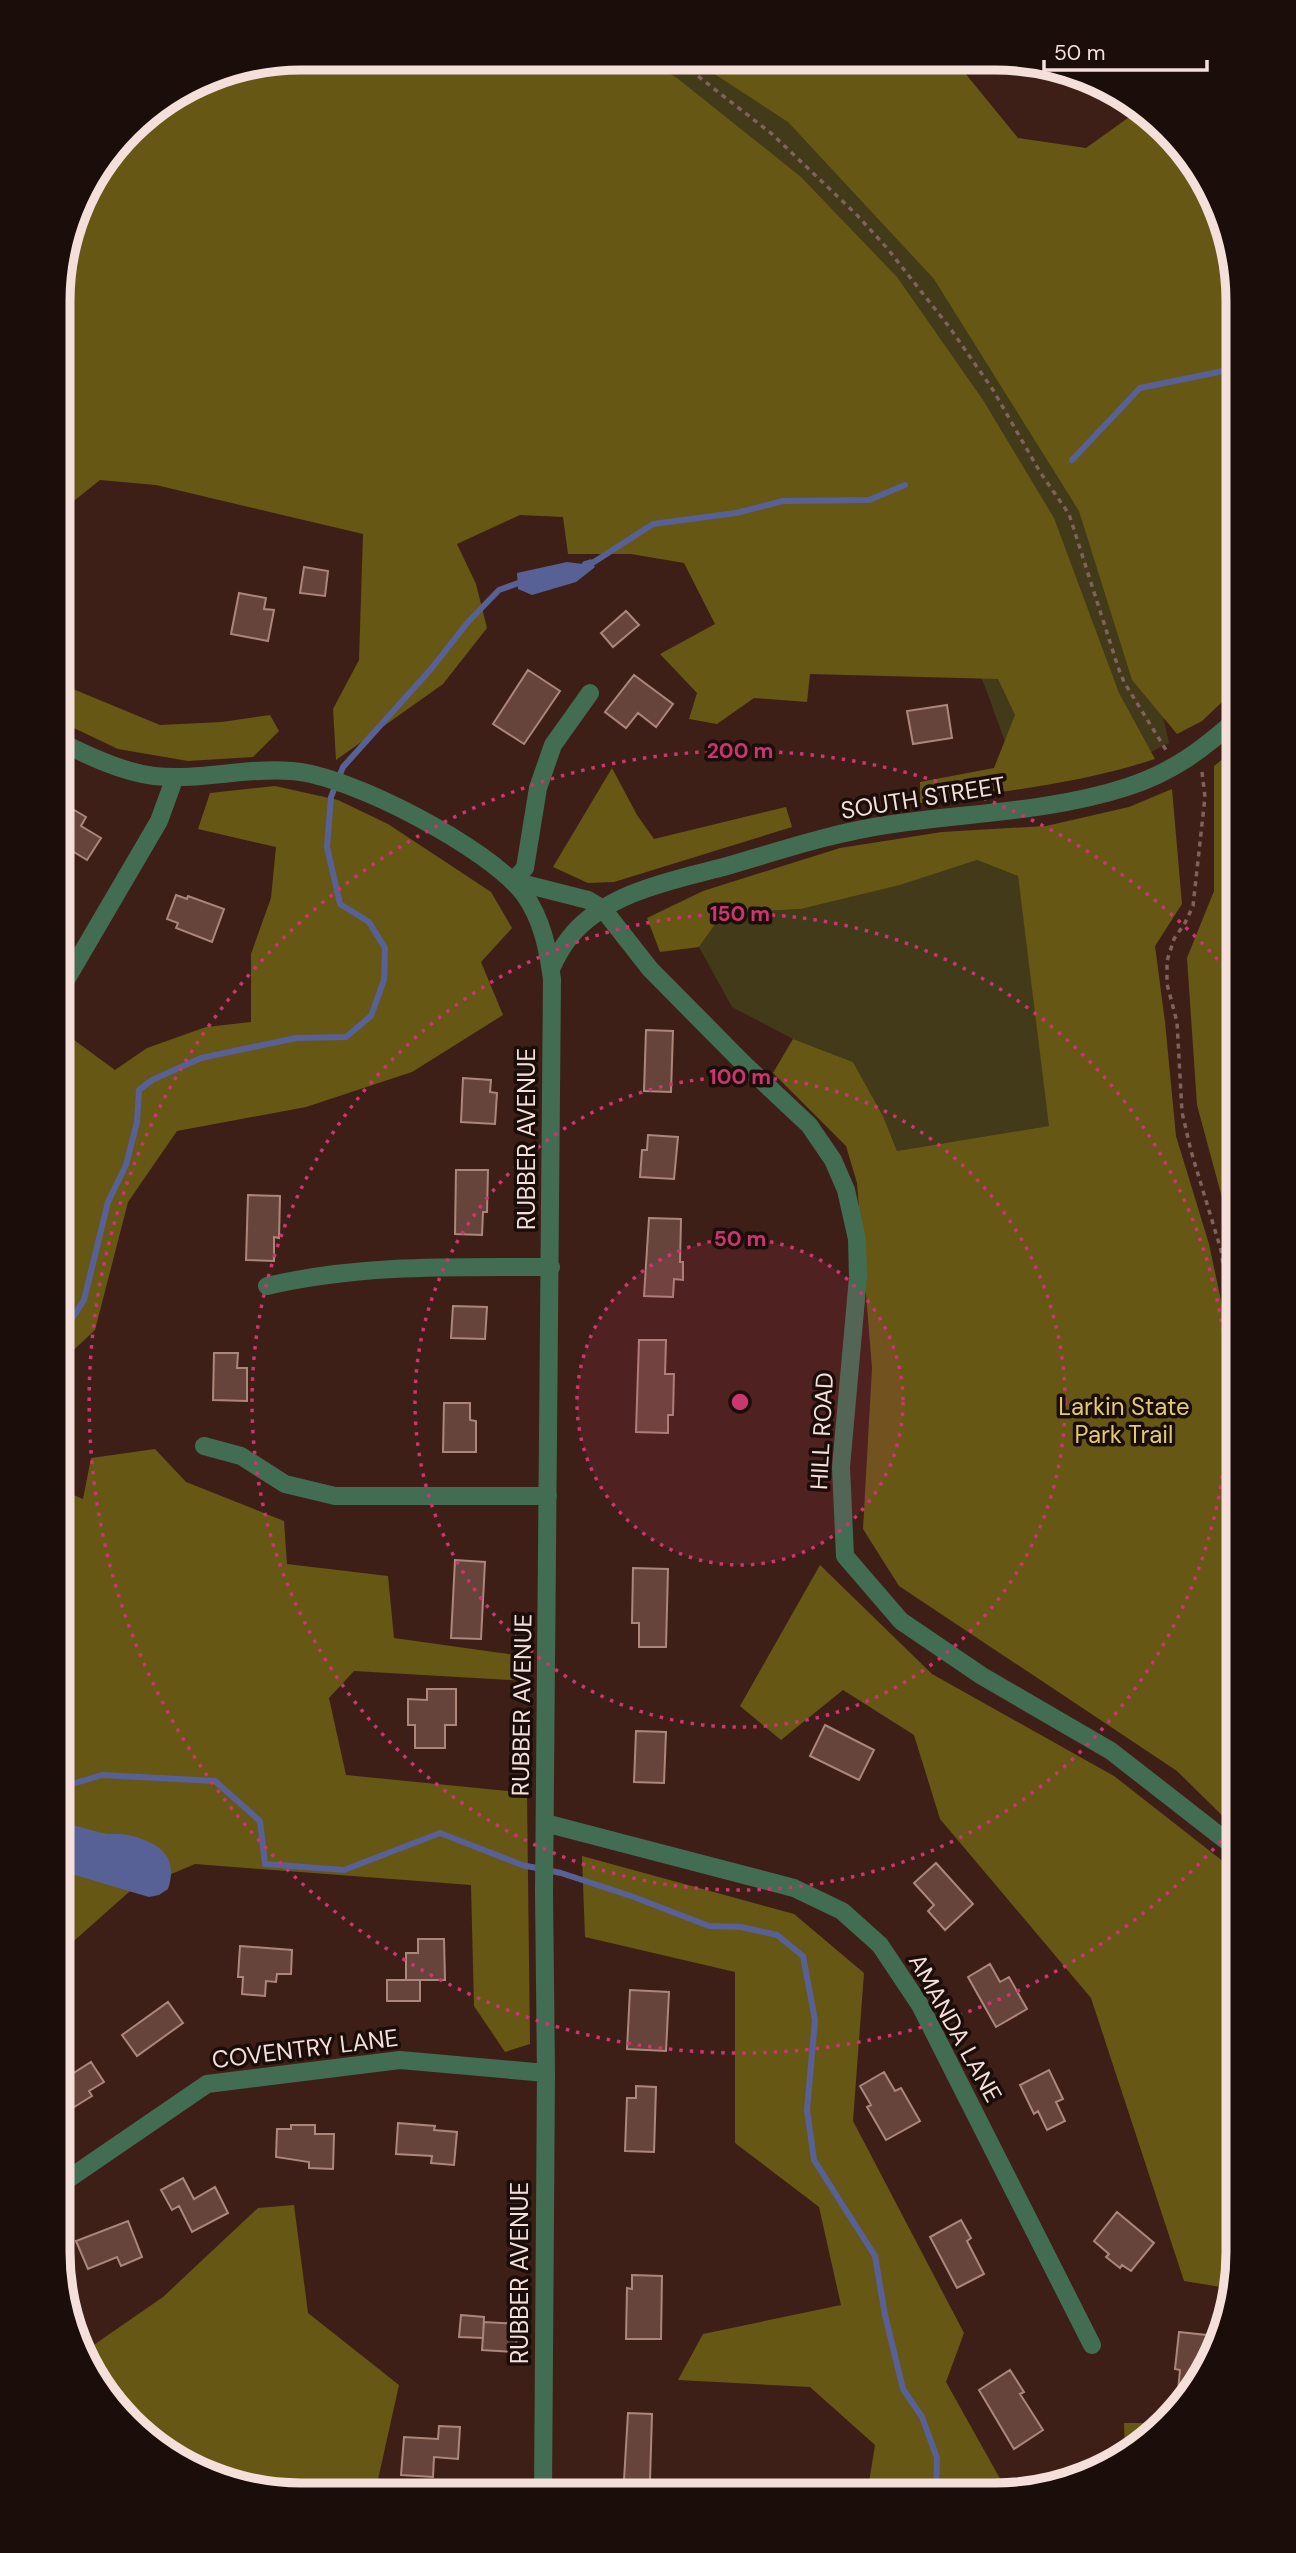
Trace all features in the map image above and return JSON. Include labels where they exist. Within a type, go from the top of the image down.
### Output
[{"type":"street","points":[[513,881],[525,868],[538,788],[553,745],[590,694]]},
{"type":"street","name":"SOUTH STREET","points":[[551,969],[571,935],[603,909],[647,889],[853,831],[1092,797],[1128,787],[1174,768],[1198,753],[1226,728]]},
{"type":"street","points":[[70,746],[113,765],[143,774],[175,777],[279,770],[306,772],[328,778],[366,793],[449,836],[500,869],[513,881],[588,900],[603,909]]},
{"type":"street","points":[[70,973],[159,821],[175,777]]},
{"type":"street","name":"RUBBER AVENUE","points":[[513,881],[532,906],[538,919],[551,969],[551,1267],[544,1892],[546,2073],[543,2483]]},
{"type":"street","name":"HILL ROAD","points":[[603,909],[650,969],[684,1005],[809,1125],[833,1160],[846,1190],[857,1239],[858,1278],[841,1467],[845,1556],[901,1621],[982,1676],[1111,1751],[1226,1841]]},
{"type":"street","points":[[267,1286],[304,1277],[359,1271],[551,1267]]},
{"type":"street","points":[[204,1446],[241,1456],[285,1484],[335,1496],[548,1496]]},
{"type":"street","name":"AMANDA LANE","points":[[545,1823],[794,1888],[842,1911],[880,1945],[920,2005],[1092,2345]]},
{"type":"street","name":"COVENTRY LANE","points":[[70,2178],[207,2084],[400,2060],[546,2073]]},
{"type":"path","points":[[690,70],[772,134],[847,205],[887,248],[950,328],[993,390],[1040,472],[1069,514],[1124,682],[1162,739],[1174,768]]},
{"type":"path","points":[[1198,753],[1205,785],[1193,906],[1170,950],[1167,984],[1177,1022],[1182,1112],[1221,1250],[1226,1287]]},
{"type":"shaded area","points":[[491,70],[798,70],[1011,329],[1157,688],[1169,743],[1147,754],[1019,781],[986,689],[966,644]]},
{"type":"shaded area","points":[[977,860],[1018,876],[1050,1126],[897,1151],[883,1116],[853,1062],[793,1039],[732,1007],[699,947],[723,913],[801,909],[899,885]]},
{"type":"green space","points":[[286,70],[663,70],[677,78],[801,177],[897,277],[983,400],[1054,518],[1119,693],[1155,759],[1068,781],[920,803],[920,782],[994,768],[1015,715],[998,679],[810,674],[807,702],[754,698],[717,724],[689,719],[697,693],[660,654],[715,624],[684,563],[631,554],[568,554],[563,517],[520,515],[457,544],[476,584],[487,628],[443,684],[336,760],[333,709],[359,660],[363,534],[156,485],[100,480],[70,504],[72,271],[78,241],[101,186],[118,160],[160,118],[186,101],[227,82]]},
{"type":"green space","points":[[708,70],[963,70],[1018,138],[1086,148],[1132,115],[1169,149],[1187,173],[1214,227],[1222,256],[1226,301],[1226,698],[1202,721],[1177,734],[1132,680],[1079,511],[934,279],[788,122]]},
{"type":"green space","points":[[70,688],[160,725],[222,722],[270,715],[279,731],[253,757],[188,761],[118,749],[70,726]]},
{"type":"green space","points":[[1226,756],[1226,1213],[1197,1105],[1187,958],[1214,891],[1214,766]]},
{"type":"green space","points":[[612,768],[637,815],[654,839],[786,807],[792,827],[614,882],[588,883],[553,867]]},
{"type":"green space","points":[[275,786],[338,800],[388,824],[491,892],[512,928],[481,962],[503,1015],[412,1072],[306,1107],[177,1131],[128,1202],[95,1330],[70,1353],[70,1040],[74,1040],[115,1070],[147,1048],[206,1027],[251,1022],[251,954],[271,898],[276,847],[198,829],[210,793]]},
{"type":"green space","name":"Larkin State Park Trail","points":[[1172,789],[1182,904],[1155,946],[1176,1136],[1209,1244],[1226,1324],[1226,1819],[1177,1771],[899,1586],[863,1529],[872,1368],[857,1183],[846,1146],[773,1073],[793,1039],[853,1062],[883,1116],[897,1151],[1049,1126],[1018,876],[977,860],[900,885],[801,909],[723,913],[699,947],[660,952],[647,918],[703,891],[840,848],[942,832],[1046,826],[1129,807]]},
{"type":"green space","points":[[155,1449],[186,1482],[284,1521],[287,1564],[388,1576],[394,1638],[530,1657],[526,1681],[354,1671],[329,1698],[346,1775],[527,1793],[530,2044],[505,2052],[474,2006],[471,1885],[195,1864],[129,1892],[70,1944],[70,1494],[83,1499],[91,1458]]},
{"type":"green space","points":[[820,1565],[932,1674],[1114,1776],[1226,1864],[1226,2267],[1223,2287],[1184,2281],[1091,1998],[940,1819],[914,1735],[843,1690],[781,1740],[740,1706]]},
{"type":"green space","points":[[582,1856],[794,1914],[864,1973],[853,2121],[964,2333],[946,2382],[1002,2483],[869,2483],[875,2445],[810,2387],[678,2380],[703,2334],[841,2305],[819,2207],[735,2143],[735,1972],[585,1937]]},
{"type":"green space","points":[[294,2205],[308,2313],[399,2385],[377,2483],[271,2481],[241,2475],[199,2459],[149,2426],[127,2404],[94,2354],[91,2347],[163,2297],[258,2208]]},
{"type":"green space","points":[[1124,2423],[1150,2423],[1147,2426],[1125,2443]]},
{"type":"water","points":[[590,559],[595,567],[576,582],[532,595],[518,589],[517,573],[567,562],[583,564]]},
{"type":"water","points":[[70,1824],[102,1833],[129,1835],[149,1842],[164,1852],[171,1867],[168,1889],[149,1897],[70,1874]]},
{"type":"building","points":[[304,567],[328,571],[325,596],[300,593]]},
{"type":"building","points":[[239,593],[266,598],[264,609],[274,610],[268,641],[231,634]]},
{"type":"building","points":[[626,611],[639,625],[613,647],[601,633]]},
{"type":"building","points":[[528,670],[560,691],[524,744],[493,724]]},
{"type":"building","points":[[634,675],[673,704],[656,727],[638,713],[626,728],[605,712]]},
{"type":"building","points":[[947,705],[952,738],[913,744],[907,711]]},
{"type":"building","points":[[70,808],[86,817],[81,826],[101,838],[87,860],[70,850]]},
{"type":"building","points":[[176,895],[187,899],[188,896],[224,909],[212,942],[176,928],[178,923],[167,919]]},
{"type":"building","points":[[646,1030],[673,1031],[671,1092],[644,1091]]},
{"type":"building","points":[[463,1078],[491,1080],[490,1092],[497,1093],[495,1124],[461,1122]]},
{"type":"building","points":[[648,1135],[678,1137],[674,1179],[640,1177],[642,1150],[647,1150]]},
{"type":"building","points":[[456,1170],[488,1170],[487,1212],[483,1212],[482,1235],[455,1234]]},
{"type":"building","points":[[248,1195],[280,1196],[279,1238],[274,1237],[274,1261],[246,1260]]},
{"type":"building","points":[[649,1218],[681,1219],[680,1262],[683,1262],[683,1280],[674,1279],[673,1297],[644,1296]]},
{"type":"building","points":[[453,1306],[487,1307],[485,1339],[451,1338]]},
{"type":"building","points":[[639,1340],[666,1340],[665,1374],[674,1374],[673,1415],[668,1415],[668,1433],[636,1432]]},
{"type":"building","points":[[214,1353],[238,1353],[237,1368],[247,1368],[247,1401],[213,1400]]},
{"type":"building","points":[[444,1403],[470,1403],[470,1420],[476,1421],[476,1452],[443,1452]]},
{"type":"building","points":[[455,1560],[485,1562],[481,1639],[451,1638]]},
{"type":"building","points":[[633,1568],[668,1569],[666,1647],[639,1647],[639,1623],[632,1623]]},
{"type":"building","points":[[427,1689],[456,1689],[456,1725],[445,1725],[445,1748],[415,1748],[415,1725],[408,1725],[408,1699],[427,1700]]},
{"type":"building","points":[[825,1725],[874,1750],[859,1780],[810,1756]]},
{"type":"building","points":[[636,1731],[666,1732],[664,1783],[634,1782]]},
{"type":"building","points":[[936,1863],[973,1904],[945,1930],[928,1911],[934,1905],[914,1883]]},
{"type":"building","points":[[418,1939],[444,1939],[445,1980],[406,1980],[406,1953],[418,1953]]},
{"type":"building","points":[[240,1946],[292,1950],[291,1974],[277,1974],[276,1982],[266,1981],[265,1996],[242,1994],[243,1977],[238,1977]]},
{"type":"building","points":[[990,1964],[1000,1982],[1009,1977],[1027,2009],[996,2027],[968,1977]]},
{"type":"building","points":[[387,1980],[420,1980],[420,2001],[387,2001]]},
{"type":"building","points":[[630,1990],[669,1992],[666,2051],[627,2049]]},
{"type":"building","points":[[168,2002],[183,2023],[137,2056],[122,2035]]},
{"type":"building","points":[[91,2062],[104,2082],[89,2091],[92,2096],[70,2110],[70,2075]]},
{"type":"building","points":[[1049,2070],[1063,2099],[1056,2102],[1065,2121],[1047,2130],[1038,2111],[1034,2114],[1020,2085]]},
{"type":"building","points":[[884,2072],[895,2091],[901,2088],[920,2121],[886,2140],[867,2107],[871,2105],[860,2086]]},
{"type":"building","points":[[636,2086],[656,2087],[654,2152],[625,2151],[627,2098],[636,2098]]},
{"type":"building","points":[[398,2123],[435,2126],[434,2130],[457,2132],[454,2165],[431,2163],[432,2156],[396,2154]]},
{"type":"building","points":[[291,2125],[315,2125],[315,2134],[334,2134],[333,2169],[309,2168],[309,2162],[276,2157],[277,2129],[291,2129]]},
{"type":"building","points":[[183,2178],[194,2199],[215,2187],[228,2213],[192,2232],[179,2206],[172,2210],[161,2190]]},
{"type":"building","points":[[1117,2212],[1154,2243],[1131,2271],[1122,2265],[1120,2268],[1106,2257],[1109,2254],[1094,2241]]},
{"type":"building","points":[[961,2220],[971,2238],[967,2241],[984,2274],[957,2288],[930,2237]]},
{"type":"building","points":[[128,2221],[142,2257],[121,2266],[117,2257],[88,2269],[76,2241]]},
{"type":"building","points":[[632,2275],[662,2276],[661,2339],[626,2339],[627,2288],[632,2289]]},
{"type":"building","points":[[461,2315],[484,2317],[483,2338],[459,2337]]},
{"type":"building","points":[[484,2322],[517,2324],[516,2352],[482,2350]]},
{"type":"building","points":[[1179,2332],[1210,2335],[1195,2367],[1179,2391],[1180,2370],[1175,2369]]},
{"type":"building","points":[[1010,2370],[1024,2392],[1020,2394],[1043,2430],[1014,2449],[979,2390]]},
{"type":"building","points":[[628,2413],[652,2414],[650,2481],[624,2480]]},
{"type":"building","points":[[439,2426],[460,2427],[458,2459],[434,2457],[433,2477],[401,2475],[404,2437],[438,2439]]},
{"type":"waterway","points":[[1072,460],[1140,388],[1226,370]]},
{"type":"waterway","points":[[585,564],[594,562],[653,524],[736,513],[783,501],[869,500],[905,485]]},
{"type":"waterway","points":[[70,1321],[84,1300],[108,1202],[126,1165],[137,1122],[139,1090],[152,1080],[201,1058],[296,1038],[346,1037],[371,1016],[384,980],[385,948],[369,922],[340,904],[327,847],[331,797],[343,767],[431,669],[468,622],[499,590],[524,581]]},
{"type":"waterway","points":[[70,1782],[72,1784],[102,1775],[215,1781],[260,1821],[265,1864],[344,1870],[440,1833],[522,1865],[561,1873],[709,1926],[741,1927],[777,1935],[803,1956],[815,2020],[807,2110],[814,2160],[875,2256],[885,2315],[903,2389],[922,2417],[937,2458],[936,2483]]}]
